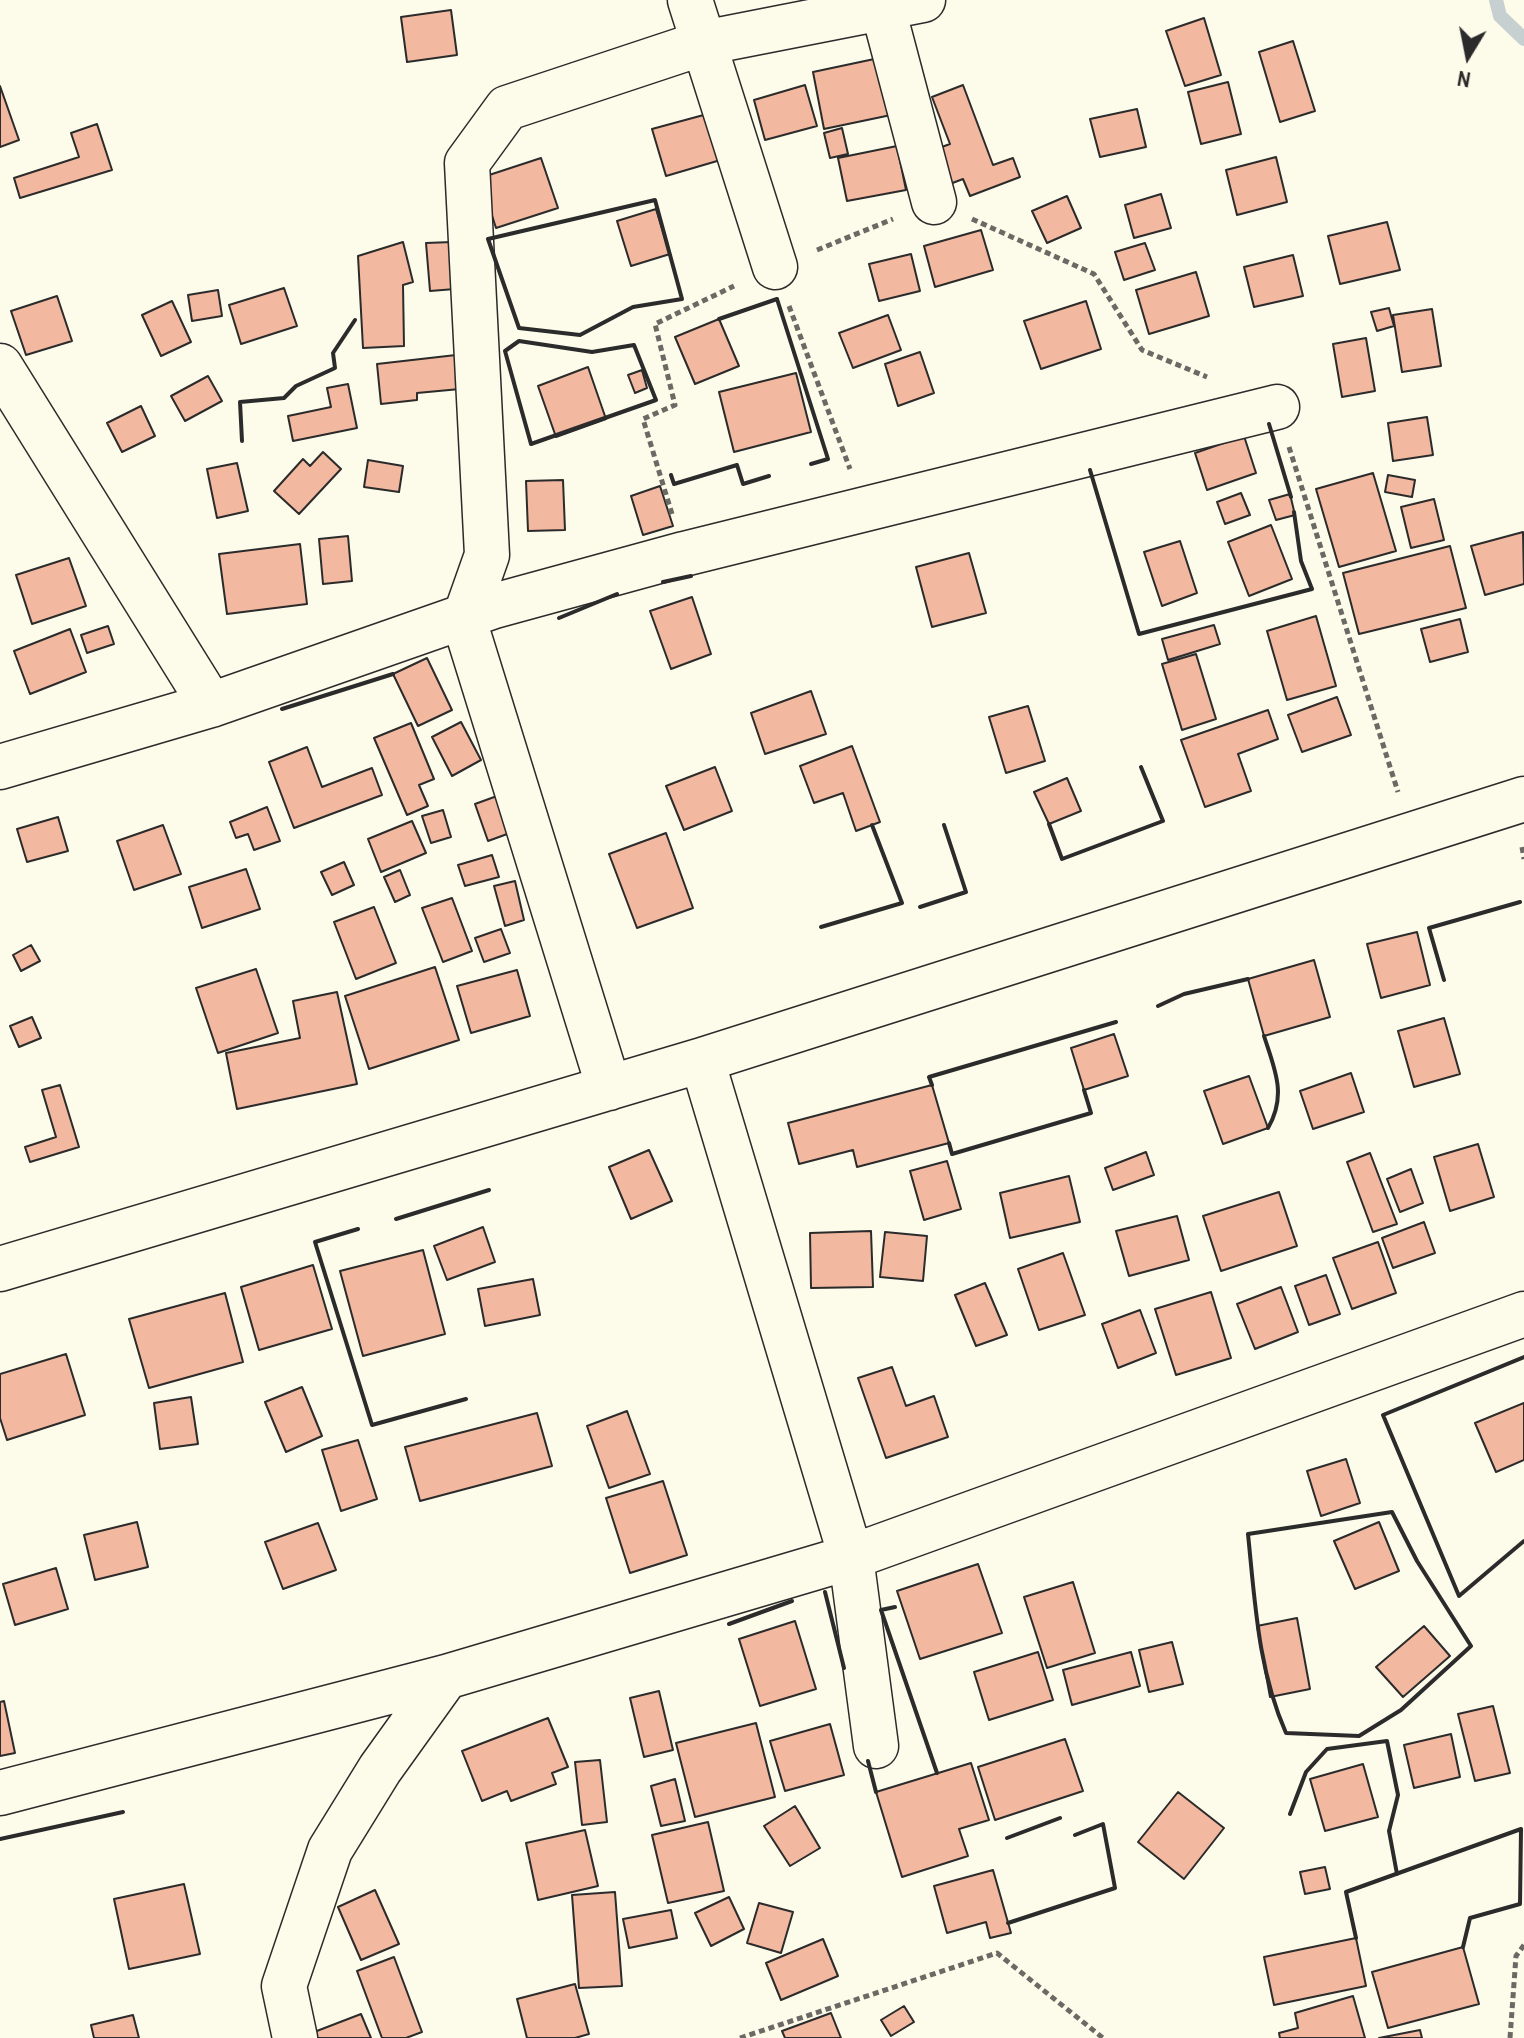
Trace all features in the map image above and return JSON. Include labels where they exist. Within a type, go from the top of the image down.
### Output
[{"type":"street","points":[[690,0],[775,267]]},
{"type":"street","points":[[609,1088],[464,620],[487,555],[467,163],[507,108],[703,43],[903,5],[934,202]]},
{"type":"street","points":[[0,366],[211,705]]},
{"type":"street","points":[[0,767],[211,705],[464,620],[494,606],[684,554],[1277,407]]},
{"type":"street","points":[[0,1269],[702,1060],[1524,799]]},
{"type":"street","points":[[702,1060],[851,1557],[876,1746]]},
{"type":"street","points":[[0,1793],[446,1677],[851,1557],[1524,1314]]},
{"type":"street","points":[[295,2038],[284,1986],[330,1850],[380,1769],[446,1677]]},
{"type":"path","points":[[775,267],[866,510]]},
{"type":"path","points":[[1510,2038],[1516,1956],[1524,1945]]},
{"type":"path","points":[[740,2038],[997,1953],[1103,2038]]},
{"type":"building","points":[[451,10],[457,55],[407,62],[401,17]]},
{"type":"building","points":[[1204,18],[1221,75],[1185,86],[1166,31]]},
{"type":"building","points":[[1293,41],[1315,111],[1280,122],[1259,52]]},
{"type":"building","points":[[879,58],[891,115],[824,129],[813,72]]},
{"type":"building","points":[[1228,82],[1241,134],[1201,144],[1188,92]]},
{"type":"building","points":[[805,85],[817,126],[765,140],[754,100]]},
{"type":"building","points":[[963,85],[993,165],[1013,158],[1020,177],[970,196],[963,179],[942,187],[928,152],[950,144],[932,97]]},
{"type":"building","points":[[0,86],[19,140],[0,147]]},
{"type":"building","points":[[1137,109],[1146,147],[1100,157],[1090,119]]},
{"type":"building","points":[[711,113],[724,159],[666,176],[652,129]]},
{"type":"building","points":[[97,124],[112,170],[20,198],[14,178],[79,157],[71,133]]},
{"type":"building","points":[[842,128],[848,154],[830,158],[824,133]]},
{"type":"building","points":[[897,146],[906,190],[847,201],[838,158]]},
{"type":"building","points":[[1276,157],[1287,202],[1237,215],[1226,170]]},
{"type":"building","points":[[541,158],[558,208],[496,228],[480,178]]},
{"type":"building","points":[[1161,194],[1171,228],[1134,238],[1125,205]]},
{"type":"building","points":[[1067,196],[1081,228],[1047,243],[1032,211]]},
{"type":"building","points":[[656,209],[670,254],[631,266],[617,221]]},
{"type":"building","points":[[1387,222],[1400,270],[1340,284],[1328,236]]},
{"type":"building","points":[[981,230],[993,270],[935,287],[924,246]]},
{"type":"building","points":[[403,242],[413,282],[403,285],[404,346],[363,348],[358,256]]},
{"type":"building","points":[[452,242],[455,289],[430,291],[426,243]]},
{"type":"building","points":[[1145,243],[1155,270],[1124,280],[1115,252]]},
{"type":"building","points":[[911,254],[920,291],[879,301],[869,264]]},
{"type":"building","points":[[1293,255],[1303,296],[1254,307],[1244,267]]},
{"type":"building","points":[[1196,272],[1209,316],[1149,334],[1136,290]]},
{"type":"building","points":[[284,288],[297,326],[241,344],[229,305]]},
{"type":"building","points":[[218,290],[222,316],[192,321],[188,295]]},
{"type":"building","points":[[57,296],[72,341],[26,355],[11,311]]},
{"type":"building","points":[[172,301],[191,342],[161,356],[142,315]]},
{"type":"building","points":[[1086,301],[1101,349],[1041,369],[1024,321]]},
{"type":"building","points":[[1389,308],[1394,326],[1377,331],[1371,312]]},
{"type":"building","points":[[1432,309],[1441,366],[1402,372],[1393,315]]},
{"type":"building","points":[[888,315],[901,350],[853,368],[839,333]]},
{"type":"building","points":[[719,319],[739,366],[695,384],[675,337]]},
{"type":"building","points":[[1366,338],[1375,391],[1342,397],[1333,344]]},
{"type":"building","points":[[920,352],[934,393],[898,406],[885,364]]},
{"type":"building","points":[[456,355],[460,389],[417,393],[417,400],[381,404],[377,364]]},
{"type":"building","points":[[588,367],[606,419],[556,437],[538,386]]},
{"type":"building","points":[[642,370],[647,388],[635,393],[628,375]]},
{"type":"building","points":[[796,373],[811,432],[734,452],[719,392]]},
{"type":"building","points":[[208,376],[222,401],[185,421],[171,396]]},
{"type":"building","points":[[348,384],[357,428],[293,441],[288,416],[331,407],[327,388]]},
{"type":"building","points":[[141,406],[155,436],[122,452],[107,423]]},
{"type":"building","points":[[1427,417],[1433,455],[1393,461],[1388,423]]},
{"type":"building","points":[[1244,436],[1256,473],[1207,490],[1195,453]]},
{"type":"building","points":[[323,452],[341,469],[299,514],[274,491],[303,459],[310,466]]},
{"type":"building","points":[[368,460],[403,466],[399,492],[364,487]]},
{"type":"building","points":[[237,463],[248,511],[217,518],[207,469]]},
{"type":"building","points":[[1373,473],[1396,551],[1339,567],[1316,489]]},
{"type":"building","points":[[1388,475],[1415,480],[1412,497],[1385,492]]},
{"type":"building","points":[[563,480],[565,530],[528,531],[526,481]]},
{"type":"building","points":[[660,486],[673,526],[643,535],[631,496]]},
{"type":"building","points":[[1241,493],[1250,515],[1225,524],[1217,502]]},
{"type":"building","points":[[1290,494],[1295,515],[1276,520],[1269,500]]},
{"type":"building","points":[[1434,499],[1444,540],[1411,548],[1401,507]]},
{"type":"building","points":[[1271,525],[1292,579],[1249,596],[1228,542]]},
{"type":"building","points":[[1523,532],[1524,584],[1485,595],[1471,546]]},
{"type":"building","points":[[348,536],[352,581],[323,584],[319,539]]},
{"type":"building","points":[[1180,541],[1197,593],[1162,606],[1144,552]]},
{"type":"building","points":[[300,544],[307,604],[227,614],[219,554]]},
{"type":"building","points":[[1450,546],[1466,608],[1359,634],[1343,573]]},
{"type":"building","points":[[969,553],[986,613],[932,627],[916,567]]},
{"type":"building","points":[[69,558],[86,606],[32,624],[16,575]]},
{"type":"building","points":[[692,597],[711,654],[671,669],[650,611]]},
{"type":"building","points":[[1316,616],[1336,686],[1287,700],[1267,631]]},
{"type":"building","points":[[1460,619],[1468,652],[1430,662],[1421,629]]},
{"type":"building","points":[[1214,625],[1220,644],[1168,660],[1162,639]]},
{"type":"building","points":[[108,626],[114,644],[87,653],[81,635]]},
{"type":"building","points":[[70,629],[86,672],[30,694],[14,651]]},
{"type":"building","points":[[1196,654],[1216,719],[1182,730],[1162,664]]},
{"type":"building","points":[[427,658],[452,710],[418,726],[393,674]]},
{"type":"building","points":[[811,691],[826,734],[765,754],[751,713]]},
{"type":"building","points":[[1337,697],[1351,735],[1302,752],[1288,715]]},
{"type":"building","points":[[1028,706],[1045,761],[1006,773],[989,717]]},
{"type":"building","points":[[1268,710],[1278,739],[1238,754],[1251,791],[1205,807],[1181,740]]},
{"type":"building","points":[[461,722],[481,760],[452,776],[432,737]]},
{"type":"building","points":[[411,723],[434,779],[419,785],[428,806],[407,815],[374,738]]},
{"type":"building","points":[[852,746],[880,822],[856,831],[843,793],[814,803],[800,766]]},
{"type":"building","points":[[307,747],[322,787],[372,768],[382,795],[294,828],[269,762]]},
{"type":"building","points":[[715,767],[732,811],[684,830],[666,786]]},
{"type":"building","points":[[1067,778],[1081,811],[1049,824],[1034,792]]},
{"type":"building","points":[[497,796],[510,833],[488,841],[475,804]]},
{"type":"building","points":[[267,807],[280,841],[254,850],[248,834],[236,838],[230,822]]},
{"type":"building","points":[[443,810],[451,837],[431,843],[422,816]]},
{"type":"building","points":[[58,817],[68,851],[27,862],[17,829]]},
{"type":"building","points":[[412,821],[426,853],[381,872],[368,839]]},
{"type":"building","points":[[163,825],[181,874],[134,890],[117,841]]},
{"type":"building","points":[[666,833],[693,908],[637,928],[609,854]]},
{"type":"building","points":[[492,855],[499,877],[465,886],[458,865]]},
{"type":"building","points":[[344,862],[354,885],[332,895],[321,872]]},
{"type":"building","points":[[246,869],[260,909],[202,928],[189,887]]},
{"type":"building","points":[[400,870],[410,895],[395,902],[384,877]]},
{"type":"building","points":[[515,881],[524,920],[505,926],[494,886]]},
{"type":"building","points":[[452,898],[472,951],[443,962],[422,908]]},
{"type":"building","points":[[374,907],[396,963],[356,979],[334,922]]},
{"type":"building","points":[[501,929],[510,953],[484,962],[475,938]]},
{"type":"building","points":[[1417,932],[1430,985],[1381,998],[1367,944]]},
{"type":"building","points":[[31,945],[40,961],[21,971],[13,955]]},
{"type":"building","points":[[1314,960],[1330,1017],[1264,1036],[1248,979]]},
{"type":"building","points":[[435,967],[459,1040],[369,1069],[345,996]]},
{"type":"building","points":[[256,969],[278,1033],[218,1053],[196,988]]},
{"type":"building","points":[[517,970],[530,1016],[471,1033],[457,986]]},
{"type":"building","points":[[337,992],[357,1084],[237,1109],[226,1053],[300,1038],[293,1001]]},
{"type":"building","points":[[32,1017],[41,1038],[19,1047],[10,1026]]},
{"type":"building","points":[[1444,1018],[1460,1074],[1414,1087],[1398,1031]]},
{"type":"building","points":[[1114,1034],[1128,1076],[1084,1090],[1071,1048]]},
{"type":"building","points":[[1351,1073],[1364,1112],[1313,1129],[1300,1091]]},
{"type":"building","points":[[1249,1076],[1268,1128],[1223,1144],[1204,1091]]},
{"type":"building","points":[[60,1085],[79,1147],[30,1162],[25,1147],[56,1137],[42,1090]]},
{"type":"building","points":[[932,1085],[949,1143],[857,1167],[853,1150],[799,1164],[788,1123]]},
{"type":"building","points":[[1478,1144],[1494,1197],[1450,1211],[1434,1157]]},
{"type":"building","points":[[649,1150],[672,1201],[631,1219],[609,1167]]},
{"type":"building","points":[[1146,1152],[1154,1175],[1113,1190],[1105,1168]]},
{"type":"building","points":[[1370,1153],[1397,1224],[1373,1232],[1347,1162]]},
{"type":"building","points":[[947,1161],[961,1209],[924,1220],[910,1171]]},
{"type":"building","points":[[1411,1169],[1423,1203],[1400,1212],[1387,1179]]},
{"type":"building","points":[[1069,1176],[1080,1222],[1010,1238],[1000,1193]]},
{"type":"building","points":[[1279,1192],[1297,1246],[1221,1271],[1203,1216]]},
{"type":"building","points":[[1177,1216],[1189,1260],[1129,1276],[1116,1231]]},
{"type":"building","points":[[1424,1222],[1435,1253],[1393,1268],[1382,1238]]},
{"type":"building","points":[[483,1227],[495,1262],[447,1280],[434,1246]]},
{"type":"building","points":[[871,1231],[873,1287],[811,1288],[810,1233]]},
{"type":"building","points":[[885,1232],[927,1236],[923,1281],[880,1277]]},
{"type":"building","points":[[1378,1242],[1396,1293],[1352,1309],[1333,1258]]},
{"type":"building","points":[[423,1250],[445,1334],[363,1356],[340,1271]]},
{"type":"building","points":[[1063,1253],[1085,1315],[1039,1330],[1018,1269]]},
{"type":"building","points":[[313,1265],[332,1329],[259,1350],[241,1287]]},
{"type":"building","points":[[1326,1275],[1340,1314],[1309,1325],[1295,1286]]},
{"type":"building","points":[[533,1279],[540,1315],[485,1326],[478,1289]]},
{"type":"building","points":[[985,1283],[1007,1335],[976,1346],[955,1295]]},
{"type":"building","points":[[1281,1287],[1298,1332],[1255,1349],[1237,1304]]},
{"type":"building","points":[[1211,1292],[1231,1358],[1176,1375],[1155,1309]]},
{"type":"building","points":[[225,1293],[243,1362],[149,1388],[129,1319]]},
{"type":"building","points":[[1140,1310],[1156,1353],[1118,1368],[1102,1324]]},
{"type":"building","points":[[66,1354],[85,1415],[7,1440],[0,1418],[0,1374]]},
{"type":"building","points":[[892,1367],[906,1406],[934,1396],[948,1437],[886,1458],[858,1378]]},
{"type":"building","points":[[302,1387],[322,1436],[286,1452],[265,1402]]},
{"type":"building","points":[[191,1397],[198,1444],[160,1449],[154,1403]]},
{"type":"building","points":[[1524,1403],[1524,1460],[1496,1472],[1475,1423]]},
{"type":"building","points":[[627,1411],[650,1474],[609,1488],[587,1426]]},
{"type":"building","points":[[537,1413],[552,1466],[420,1501],[405,1447]]},
{"type":"building","points":[[358,1440],[377,1499],[341,1511],[322,1450]]},
{"type":"building","points":[[1346,1459],[1360,1503],[1321,1516],[1307,1471]]},
{"type":"building","points":[[663,1481],[687,1555],[630,1573],[606,1498]]},
{"type":"building","points":[[137,1522],[148,1567],[95,1580],[84,1535]]},
{"type":"building","points":[[1379,1522],[1399,1571],[1355,1589],[1334,1541]]},
{"type":"building","points":[[318,1523],[336,1570],[283,1589],[265,1542]]},
{"type":"building","points":[[978,1564],[1002,1633],[920,1659],[897,1591]]},
{"type":"building","points":[[56,1568],[68,1609],[15,1625],[3,1584]]},
{"type":"building","points":[[1073,1582],[1095,1653],[1047,1668],[1024,1597]]},
{"type":"building","points":[[1297,1618],[1310,1689],[1270,1697],[1257,1626]]},
{"type":"building","points":[[795,1621],[816,1689],[760,1706],[739,1639]]},
{"type":"building","points":[[1424,1626],[1450,1656],[1403,1697],[1376,1667]]},
{"type":"building","points":[[1172,1642],[1183,1684],[1149,1692],[1139,1650]]},
{"type":"building","points":[[1038,1652],[1053,1700],[989,1720],[974,1672]]},
{"type":"building","points":[[1131,1652],[1140,1686],[1072,1705],[1063,1670]]},
{"type":"building","points":[[659,1691],[673,1750],[644,1757],[630,1698]]},
{"type":"building","points":[[4,1701],[15,1753],[0,1756],[0,1702]]},
{"type":"building","points":[[1493,1706],[1510,1773],[1475,1781],[1458,1714]]},
{"type":"building","points":[[548,1718],[568,1767],[552,1773],[556,1784],[511,1801],[507,1791],[482,1801],[462,1751]]},
{"type":"building","points":[[756,1723],[775,1797],[695,1817],[676,1743]]},
{"type":"building","points":[[830,1724],[844,1775],[785,1791],[770,1741]]},
{"type":"building","points":[[1451,1734],[1460,1777],[1414,1788],[1404,1745]]},
{"type":"building","points":[[1065,1739],[1083,1791],[995,1820],[978,1767]]},
{"type":"building","points":[[600,1760],[607,1822],[582,1825],[575,1762]]},
{"type":"building","points":[[971,1763],[989,1820],[959,1829],[968,1856],[902,1877],[876,1792]]},
{"type":"building","points":[[1363,1764],[1378,1817],[1325,1831],[1310,1779]]},
{"type":"building","points":[[675,1779],[685,1821],[661,1826],[651,1786]]},
{"type":"building","points":[[1178,1792],[1224,1828],[1184,1879],[1138,1842]]},
{"type":"building","points":[[795,1806],[820,1848],[790,1866],[764,1826]]},
{"type":"building","points":[[708,1822],[724,1891],[668,1903],[652,1835]]},
{"type":"building","points":[[585,1830],[598,1886],[538,1900],[526,1843]]},
{"type":"building","points":[[1325,1867],[1330,1889],[1305,1894],[1300,1872]]},
{"type":"building","points":[[993,1870],[1011,1933],[990,1938],[986,1922],[947,1933],[934,1886]]},
{"type":"building","points":[[184,1884],[200,1954],[129,1969],[114,1899]]},
{"type":"building","points":[[375,1890],[399,1944],[361,1960],[338,1907]]},
{"type":"building","points":[[615,1892],[622,1986],[579,1988],[572,1895]]},
{"type":"building","points":[[729,1897],[744,1929],[711,1946],[695,1913]]},
{"type":"building","points":[[759,1903],[793,1912],[781,1953],[747,1943]]},
{"type":"building","points":[[671,1910],[677,1938],[629,1948],[623,1919]]},
{"type":"building","points":[[1356,1938],[1366,1986],[1274,2005],[1264,1957]]},
{"type":"building","points":[[823,1939],[838,1976],[781,2000],[766,1963]]},
{"type":"building","points":[[1463,1947],[1479,2004],[1388,2028],[1372,1972]]},
{"type":"building","points":[[394,1957],[422,2032],[406,2038],[382,2038],[357,1971]]},
{"type":"building","points":[[575,1984],[589,2034],[575,2038],[527,2038],[517,1999]]},
{"type":"building","points":[[1353,1996],[1365,2038],[1280,2038],[1279,2033],[1298,2028],[1295,2013]]},
{"type":"building","points":[[904,2006],[914,2022],[891,2036],[881,2020]]},
{"type":"building","points":[[831,2013],[841,2038],[785,2038],[782,2031]]},
{"type":"building","points":[[361,2014],[371,2038],[311,2038],[309,2034]]},
{"type":"building","points":[[133,2015],[139,2038],[94,2038],[91,2025]]},
{"type":"building","points":[[1420,2030],[1422,2038],[1379,2038]]},
{"type":"waterway","points":[[1496,0],[1500,16],[1524,39]]},
{"type":"wall","points":[[655,200],[682,299],[633,307],[580,335],[519,328],[488,239],[655,200]]},
{"type":"wall","points":[[719,319],[777,299],[828,459],[811,464]]},
{"type":"wall","points":[[242,441],[240,402],[284,398],[296,386],[335,368],[333,353],[355,320]]},
{"type":"wall","points":[[519,341],[592,352],[634,345],[656,400],[531,444],[505,351],[519,341]]},
{"type":"wall","points":[[1269,424],[1291,497]]},
{"type":"wall","points":[[671,475],[674,484],[737,465],[743,484],[769,476]]},
{"type":"wall","points":[[1090,470],[1139,634],[1312,589],[1301,561],[1294,512]]},
{"type":"wall","points":[[663,582],[691,576]]},
{"type":"wall","points":[[559,618],[617,594]]},
{"type":"wall","points":[[282,709],[393,674]]},
{"type":"wall","points":[[1049,824],[1062,859],[1163,821],[1141,767]]},
{"type":"wall","points":[[821,927],[902,903],[872,825]]},
{"type":"wall","points":[[920,907],[966,892],[944,825]]},
{"type":"wall","points":[[1444,980],[1429,928],[1520,902]]},
{"type":"wall","points":[[1158,1006],[1184,994],[1248,979]]},
{"type":"wall","points":[[932,1085],[929,1077],[1116,1022]]},
{"type":"wall","points":[[1264,1036],[1278,1093],[1274,1116],[1268,1128]]},
{"type":"wall","points":[[949,1143],[952,1154],[1091,1113],[1084,1090]]},
{"type":"wall","points":[[396,1219],[489,1190]]},
{"type":"wall","points":[[358,1229],[315,1242],[372,1425],[466,1399]]},
{"type":"wall","points":[[1524,1357],[1383,1415],[1459,1596],[1524,1541]]},
{"type":"wall","points":[[1392,1512],[1417,1561],[1471,1646],[1401,1710],[1359,1736],[1286,1733],[1269,1685],[1264,1660],[1248,1534],[1392,1512]]},
{"type":"wall","points":[[825,1592],[844,1668]]},
{"type":"wall","points":[[729,1624],[792,1601]]},
{"type":"wall","points":[[895,1607],[881,1610],[937,1773]]},
{"type":"wall","points":[[1290,1814],[1306,1772],[1327,1749],[1387,1741],[1398,1795],[1389,1831],[1397,1874]]},
{"type":"wall","points":[[868,1761],[876,1792]]},
{"type":"wall","points":[[0,1839],[123,1812]]},
{"type":"wall","points":[[1007,1838],[1060,1818]]},
{"type":"wall","points":[[1008,1923],[1115,1888],[1103,1824],[1075,1835]]},
{"type":"wall","points":[[1356,1938],[1346,1892],[1521,1829],[1520,1904],[1470,1918],[1463,1947]]}]
